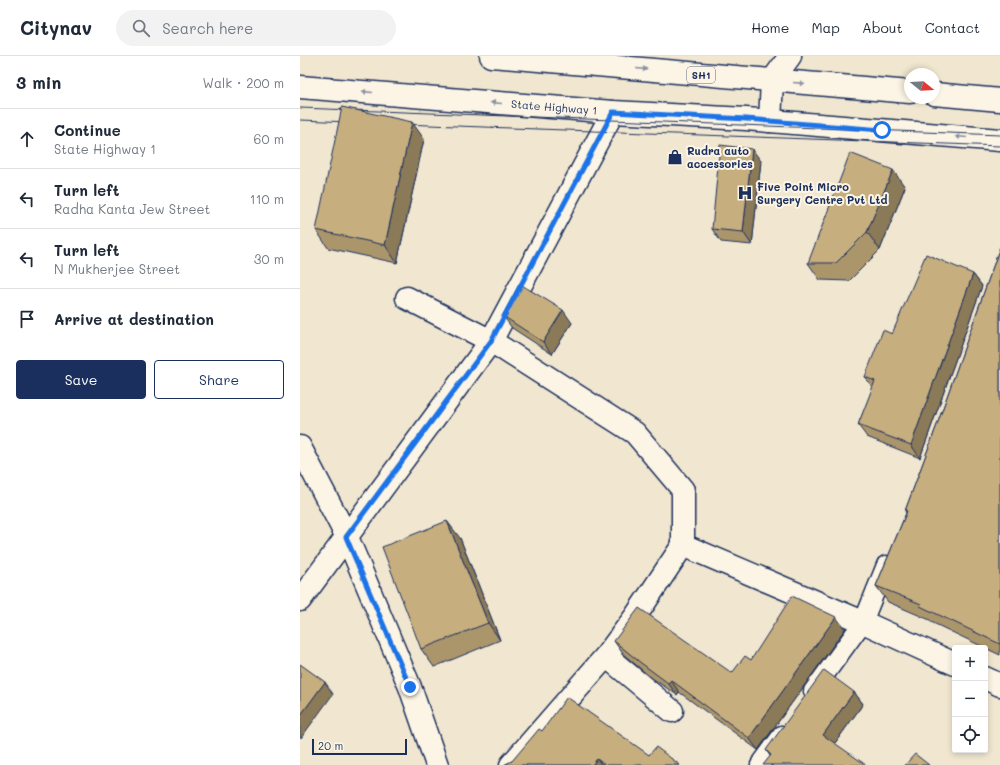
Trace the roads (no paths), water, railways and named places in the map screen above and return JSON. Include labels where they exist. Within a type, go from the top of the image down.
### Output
[{"type":"street","name":"SH1","points":[[491,56],[904,92]]},
{"type":"street","points":[[770,120],[772,81],[790,56]]},
{"type":"street","name":"State Highway 1","points":[[300,87],[613,112],[770,120],[1000,140]]},
{"type":"street","points":[[940,95],[1000,100]]},
{"type":"street","points":[[300,600],[491,341],[613,112]]},
{"type":"street","points":[[407,298],[491,341],[635,433],[682,490],[683,545],[636,617],[606,656],[511,765]]},
{"type":"street","points":[[300,447],[346,537],[410,687],[437,765]]},
{"type":"street","points":[[683,545],[863,622],[952,663]]},
{"type":"street","points":[[606,656],[672,711]]},
{"type":"lane","points":[[805,703],[863,622],[894,548]]},
{"type":"lane","points":[[760,765],[792,721]]},
{"type":"tram line","points":[[300,108],[1000,135]]},
{"type":"tram line","points":[[300,120],[350,122]]},
{"type":"tram line","points":[[402,124],[1000,146]]},
{"type":"place","name":"Rudra auto accessories","points":[[675,157]]},
{"type":"place","name":"Five Point Micro Surgery Centre Pvt Ltd","points":[[745,193]]}]
